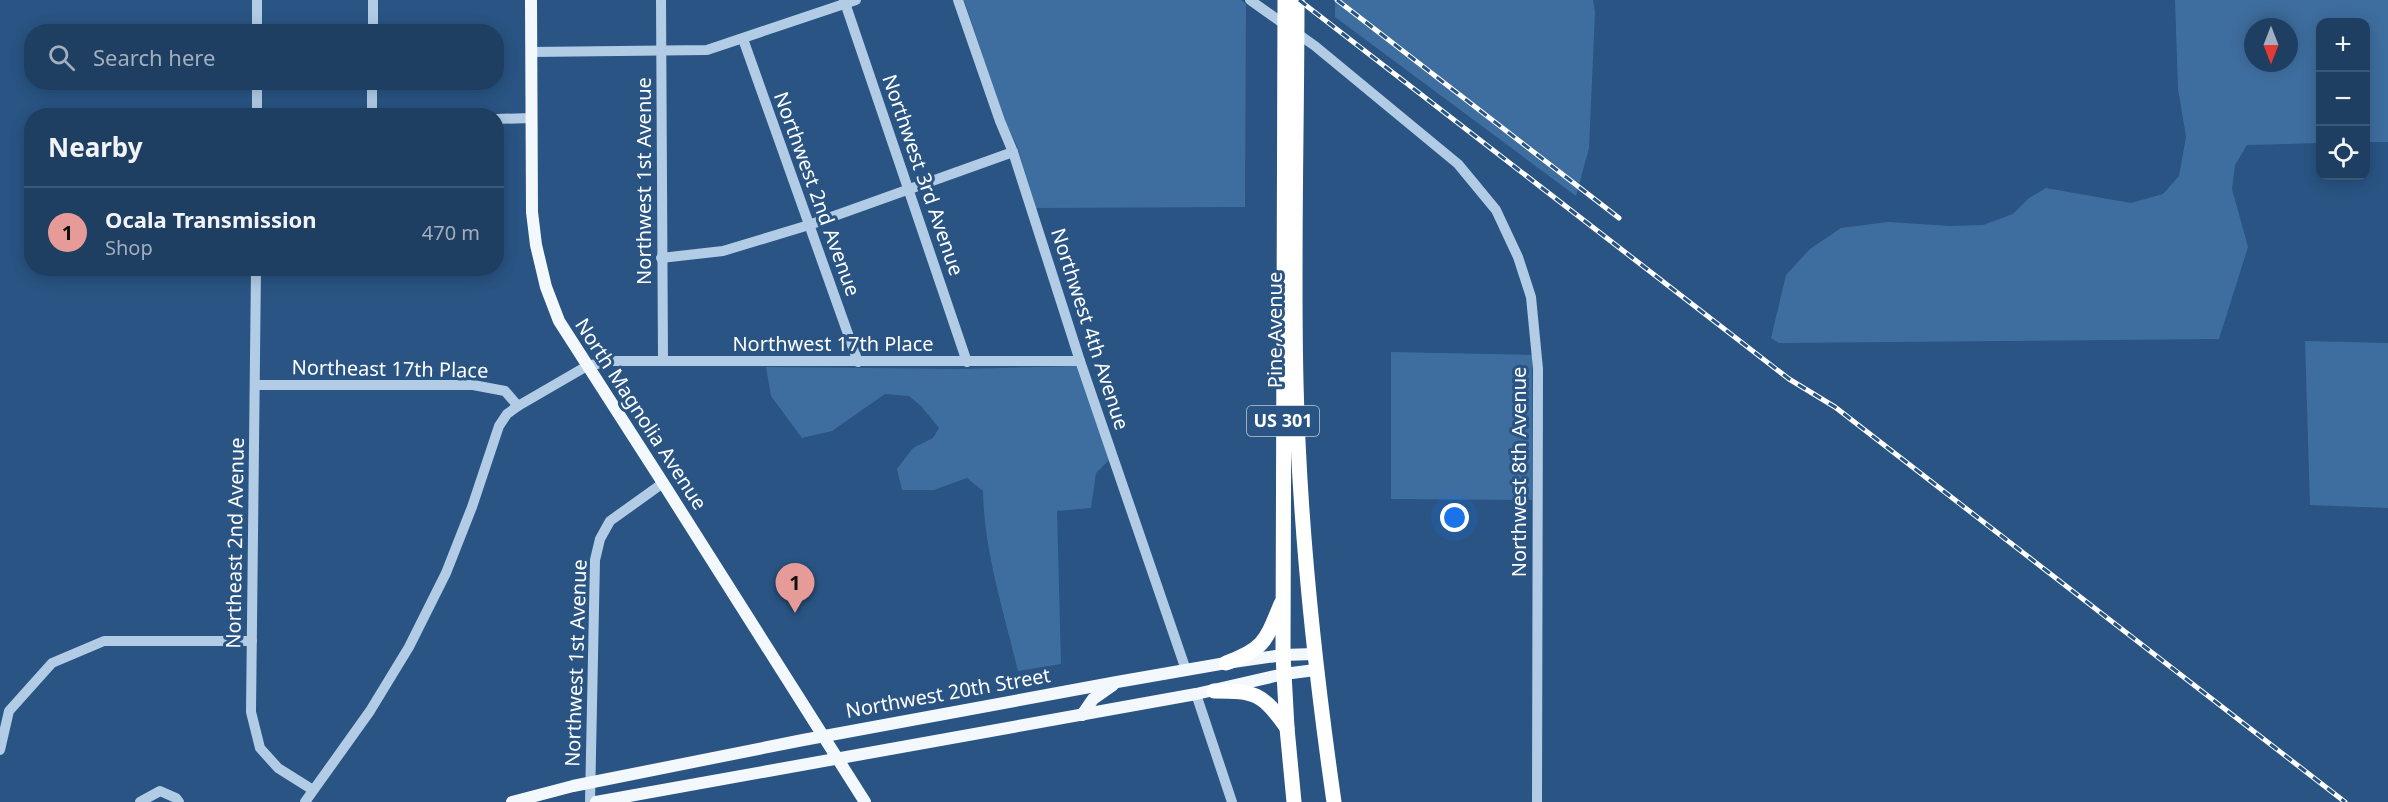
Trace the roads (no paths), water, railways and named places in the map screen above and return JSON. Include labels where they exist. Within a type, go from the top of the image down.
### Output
[{"type":"highway","name":"Pine Avenue","points":[[1285,0],[1291,45],[1296,371],[1300,476],[1315,662],[1334,802]]},
{"type":"highway","name":"Pine Avenue","points":[[1294,802],[1283,655],[1283,476],[1291,45],[1297,0]]},
{"type":"highway","points":[[1283,476],[1300,476]]},
{"type":"highway","points":[[1226,663],[1247,655],[1259,647],[1267,636],[1283,598]]},
{"type":"highway","points":[[1214,691],[1245,691],[1259,697],[1272,708],[1287,728]]},
{"type":"main road","name":"North Magnolia Avenue","points":[[531,0],[532,212],[536,245],[546,287],[559,321],[864,802]]},
{"type":"main road","name":"Northwest 20th Street","points":[[512,802],[591,783],[824,736],[1117,682],[1283,655],[1315,662]]},
{"type":"main road","points":[[596,802],[1214,691],[1284,674],[1315,662]]},
{"type":"main road","points":[[1082,715],[1093,699],[1117,682]]},
{"type":"street","points":[[256,0],[257,24]]},
{"type":"street","points":[[373,0],[373,24]]},
{"type":"street","name":"Northwest 1st Avenue","points":[[661,0],[663,361]]},
{"type":"street","name":"Northwest 4th Avenue","points":[[958,0],[1013,152],[1080,361],[1186,670]]},
{"type":"street","name":"Northwest 8th Avenue","points":[[1250,0],[1315,46],[1458,164],[1496,210],[1518,257],[1531,297],[1538,369],[1537,802]]},
{"type":"street","points":[[531,52],[707,50],[848,1]]},
{"type":"street","name":"Northwest 3rd Avenue","points":[[848,1],[908,189],[968,362]]},
{"type":"street","name":"Northwest 2nd Avenue","points":[[743,39],[858,362]]},
{"type":"street","points":[[257,90],[257,108]]},
{"type":"street","points":[[372,90],[372,108]]},
{"type":"street","points":[[504,119],[531,118]]},
{"type":"street","points":[[661,258],[723,251],[809,225],[1013,152]]},
{"type":"street","name":"Northeast 2nd Avenue","points":[[256,276],[251,712],[260,748],[278,768],[313,790]]},
{"type":"street","name":"Northwest 17th Place","points":[[587,366],[611,361],[1080,361]]},
{"type":"street","points":[[305,802],[370,711],[409,647],[446,573],[472,507],[499,426],[507,414],[518,406],[587,366]]},
{"type":"street","name":"Northeast 17th Place","points":[[255,384],[473,384],[505,391],[518,406]]},
{"type":"street","name":"Northwest 1st Avenue","points":[[590,802],[595,560],[600,539],[610,521],[663,483]]},
{"type":"street","points":[[0,750],[9,711],[52,663],[104,641],[252,641]]},
{"type":"street","points":[[1196,694],[1232,802]]},
{"type":"street","points":[[140,802],[160,791],[176,798],[179,802]]},
{"type":"railway","points":[[1299,0],[1789,379],[1835,407],[2345,802]]},
{"type":"railway","points":[[1337,0],[1619,218]]},
{"type":"place","name":"Ocala Transmission","points":[[795,613]]}]
